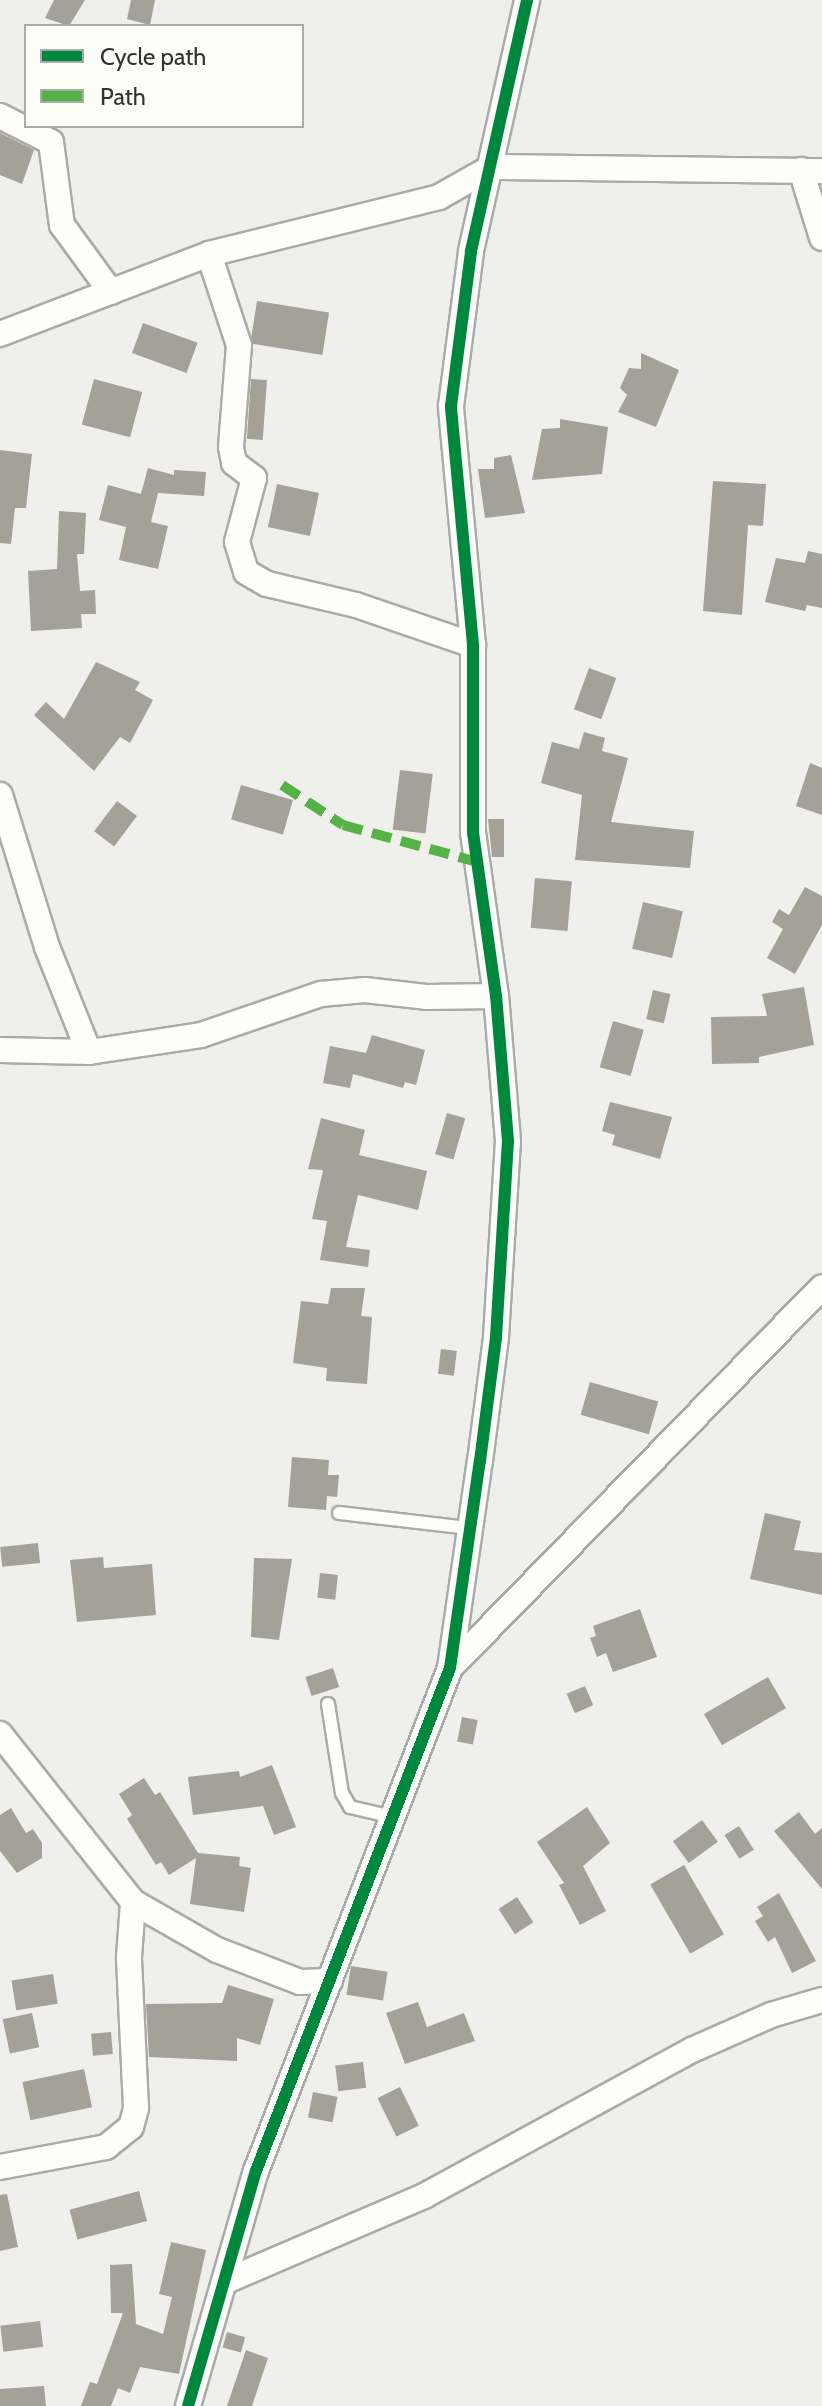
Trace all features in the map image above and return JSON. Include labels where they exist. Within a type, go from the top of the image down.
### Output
[{"type":"street","points":[[188,2406],[256,2171],[450,1668],[496,1337],[508,1141],[496,996],[473,833],[473,645],[451,406],[471,251],[527,0]]},
{"type":"street","points":[[0,116],[51,142],[62,225],[111,292]]},
{"type":"street","points":[[0,334],[209,254],[439,197],[492,167],[811,170],[822,238]]},
{"type":"street","points":[[209,254],[239,345],[231,447],[234,463],[254,478],[237,542],[246,572],[267,584],[356,605],[473,645]]},
{"type":"street","points":[[0,795],[47,947],[89,1052]]},
{"type":"street","points":[[0,1050],[89,1052],[201,1035],[321,994],[365,990],[426,997],[496,996]]},
{"type":"street","points":[[450,1668],[822,1287]]},
{"type":"street","points":[[0,1734],[133,1902],[217,1950],[300,1982],[330,1981]]},
{"type":"street","points":[[0,2167],[106,2147],[131,2127],[136,2108],[129,1957],[133,1902]]},
{"type":"street","points":[[226,2281],[424,2196],[692,2050],[771,2015],[822,2000]]},
{"type":"lane","points":[[339,1513],[468,1528]]},
{"type":"lane","points":[[328,1704],[342,1793],[350,1807],[393,1817]]},
{"type":"building","points":[[54,0],[85,0],[70,24],[45,18]]},
{"type":"building","points":[[131,0],[155,0],[150,24],[127,19]]},
{"type":"building","points":[[0,133],[34,150],[22,184],[0,175]]},
{"type":"building","points":[[257,301],[329,312],[322,355],[250,343]]},
{"type":"building","points":[[143,323],[198,343],[187,373],[132,353]]},
{"type":"building","points":[[641,353],[679,370],[656,427],[618,412],[627,395],[620,388],[629,368],[641,369]]},
{"type":"building","points":[[94,379],[142,392],[130,437],[82,424]]},
{"type":"building","points":[[251,379],[267,380],[263,440],[247,439]]},
{"type":"building","points":[[560,419],[608,427],[602,474],[532,480],[542,429],[560,428]]},
{"type":"building","points":[[0,450],[32,454],[26,508],[15,508],[11,544],[0,543]]},
{"type":"building","points":[[511,455],[525,513],[485,518],[478,469],[494,469],[494,458]]},
{"type":"building","points":[[148,468],[174,475],[174,470],[206,472],[204,496],[158,493],[151,522],[168,526],[158,569],[119,560],[126,527],[99,520],[108,485],[141,494]]},
{"type":"building","points":[[713,481],[766,484],[763,526],[748,525],[742,615],[703,611]]},
{"type":"building","points":[[277,484],[319,493],[310,536],[268,527]]},
{"type":"building","points":[[59,511],[86,513],[84,554],[77,554],[80,591],[95,590],[96,614],[81,614],[82,628],[31,631],[28,571],[57,569]]},
{"type":"building","points":[[808,551],[822,554],[822,608],[807,605],[805,611],[765,602],[776,558],[805,563]]},
{"type":"building","points":[[96,662],[140,682],[135,690],[153,700],[130,743],[120,737],[94,771],[34,715],[46,702],[64,719]]},
{"type":"building","points":[[589,668],[616,678],[601,719],[574,709]]},
{"type":"building","points":[[584,732],[605,738],[602,751],[628,758],[611,822],[694,831],[690,868],[575,860],[582,795],[541,783],[552,742],[579,749]]},
{"type":"building","points":[[810,763],[822,768],[822,815],[796,806]]},
{"type":"building","points":[[400,770],[433,774],[425,834],[393,830]]},
{"type":"building","points":[[241,785],[293,800],[283,834],[231,820]]},
{"type":"building","points":[[117,801],[137,816],[114,846],[94,831]]},
{"type":"building","points":[[488,819],[504,819],[504,857],[492,857]]},
{"type":"building","points":[[535,878],[572,881],[568,931],[531,928]]},
{"type":"building","points":[[805,887],[822,896],[822,925],[795,974],[767,958],[783,929],[772,922],[779,909],[789,915]]},
{"type":"building","points":[[643,902],[683,911],[672,958],[632,949]]},
{"type":"building","points":[[804,987],[814,1045],[759,1057],[759,1063],[712,1064],[711,1017],[767,1016],[762,994]]},
{"type":"building","points":[[653,990],[671,994],[664,1023],[646,1019]]},
{"type":"building","points":[[613,1021],[644,1030],[631,1076],[600,1067]]},
{"type":"building","points":[[372,1035],[425,1050],[416,1085],[405,1082],[403,1088],[353,1074],[350,1088],[323,1083],[330,1046],[366,1053]]},
{"type":"building","points":[[610,1102],[672,1117],[660,1159],[612,1145],[615,1135],[602,1131]]},
{"type":"building","points":[[447,1113],[465,1118],[453,1160],[435,1154]]},
{"type":"building","points":[[321,1118],[365,1130],[359,1155],[427,1171],[418,1210],[358,1195],[346,1247],[370,1250],[368,1267],[320,1260],[327,1221],[312,1219],[323,1170],[308,1169]]},
{"type":"building","points":[[331,1288],[365,1288],[361,1316],[372,1317],[367,1384],[326,1381],[327,1368],[293,1363],[301,1301],[328,1304]]},
{"type":"building","points":[[441,1349],[457,1351],[454,1376],[438,1374]]},
{"type":"building","points":[[590,1382],[658,1402],[649,1434],[581,1415]]},
{"type":"building","points":[[292,1457],[329,1460],[328,1475],[339,1475],[337,1497],[327,1496],[326,1510],[288,1507]]},
{"type":"building","points":[[765,1513],[801,1521],[794,1550],[822,1553],[822,1595],[750,1579]]},
{"type":"building","points":[[38,1543],[40,1563],[2,1567],[0,1547]]},
{"type":"building","points":[[103,1557],[104,1568],[152,1564],[156,1615],[77,1622],[70,1560]]},
{"type":"building","points":[[254,1558],[292,1559],[279,1640],[251,1637]]},
{"type":"building","points":[[320,1573],[338,1575],[335,1600],[317,1598]]},
{"type":"building","points":[[640,1609],[657,1657],[613,1672],[606,1653],[597,1657],[590,1638],[596,1636],[593,1626]]},
{"type":"building","points":[[333,1668],[339,1687],[312,1696],[305,1677]]},
{"type":"building","points":[[768,1677],[786,1708],[722,1745],[704,1714]]},
{"type":"building","points":[[585,1686],[593,1705],[575,1713],[567,1694]]},
{"type":"building","points":[[462,1717],[478,1720],[473,1745],[457,1742]]},
{"type":"building","points":[[272,1765],[296,1827],[274,1835],[263,1806],[193,1815],[188,1777],[239,1771],[240,1777]]},
{"type":"building","points":[[144,1778],[155,1795],[160,1792],[198,1853],[240,1857],[239,1866],[251,1868],[244,1912],[190,1904],[196,1858],[169,1875],[161,1862],[156,1865],[127,1819],[132,1815],[119,1794]]},
{"type":"building","points":[[587,1807],[610,1843],[583,1866],[606,1911],[580,1925],[559,1885],[564,1883],[537,1842]]},
{"type":"building","points":[[11,1808],[26,1833],[33,1829],[42,1843],[42,1858],[17,1873],[0,1851],[0,1815]]},
{"type":"building","points":[[799,1812],[815,1834],[822,1828],[822,1889],[774,1831]]},
{"type":"building","points":[[702,1820],[718,1842],[689,1863],[673,1841]]},
{"type":"building","points":[[739,1826],[754,1850],[739,1859],[725,1835]]},
{"type":"building","points":[[684,1865],[724,1934],[690,1954],[650,1884]]},
{"type":"building","points":[[779,1893],[816,1961],[792,1973],[775,1937],[768,1942],[755,1921],[763,1916],[757,1907]]},
{"type":"building","points":[[517,1897],[533,1922],[515,1934],[499,1909]]},
{"type":"building","points":[[351,1966],[388,1972],[383,2000],[346,1995]]},
{"type":"building","points":[[53,1974],[58,2004],[16,2010],[12,1981]]},
{"type":"building","points":[[228,1985],[274,1999],[260,2045],[237,2038],[237,2061],[149,2057],[146,2004],[222,2003]]},
{"type":"building","points":[[418,2002],[427,2027],[464,2013],[475,2041],[405,2064],[386,2013]]},
{"type":"building","points":[[32,2013],[39,2047],[10,2053],[3,2019]]},
{"type":"building","points":[[111,2032],[113,2054],[93,2056],[91,2034]]},
{"type":"building","points":[[363,2062],[366,2088],[338,2091],[335,2065]]},
{"type":"building","points":[[84,2069],[92,2107],[30,2120],[22,2082]]},
{"type":"building","points":[[400,2087],[419,2126],[396,2137],[378,2098]]},
{"type":"building","points":[[313,2092],[338,2097],[333,2122],[308,2118]]},
{"type":"building","points":[[139,2191],[147,2221],[77,2240],[69,2210]]},
{"type":"building","points":[[7,2194],[18,2247],[0,2251],[0,2195]]},
{"type":"building","points":[[171,2242],[206,2250],[179,2374],[140,2367],[130,2393],[118,2388],[111,2406],[81,2406],[90,2382],[97,2384],[123,2313],[111,2313],[110,2265],[132,2264],[136,2324],[163,2334],[172,2297],[159,2294]]},
{"type":"building","points":[[40,2321],[43,2347],[3,2352],[0,2326]]},
{"type":"building","points":[[227,2332],[245,2337],[241,2353],[223,2347]]},
{"type":"building","points":[[246,2350],[268,2358],[252,2406],[227,2406]]},
{"type":"building","points":[[44,2386],[46,2406],[0,2406],[0,2389]]},
{"type":"marked path","points":[[282,785],[343,825],[477,862]]},
{"type":"cycle path","points":[[188,2406],[256,2171],[450,1668],[480,1461],[496,1337],[508,1141],[496,996],[473,833],[473,645],[451,406],[471,251],[527,0]]}]
